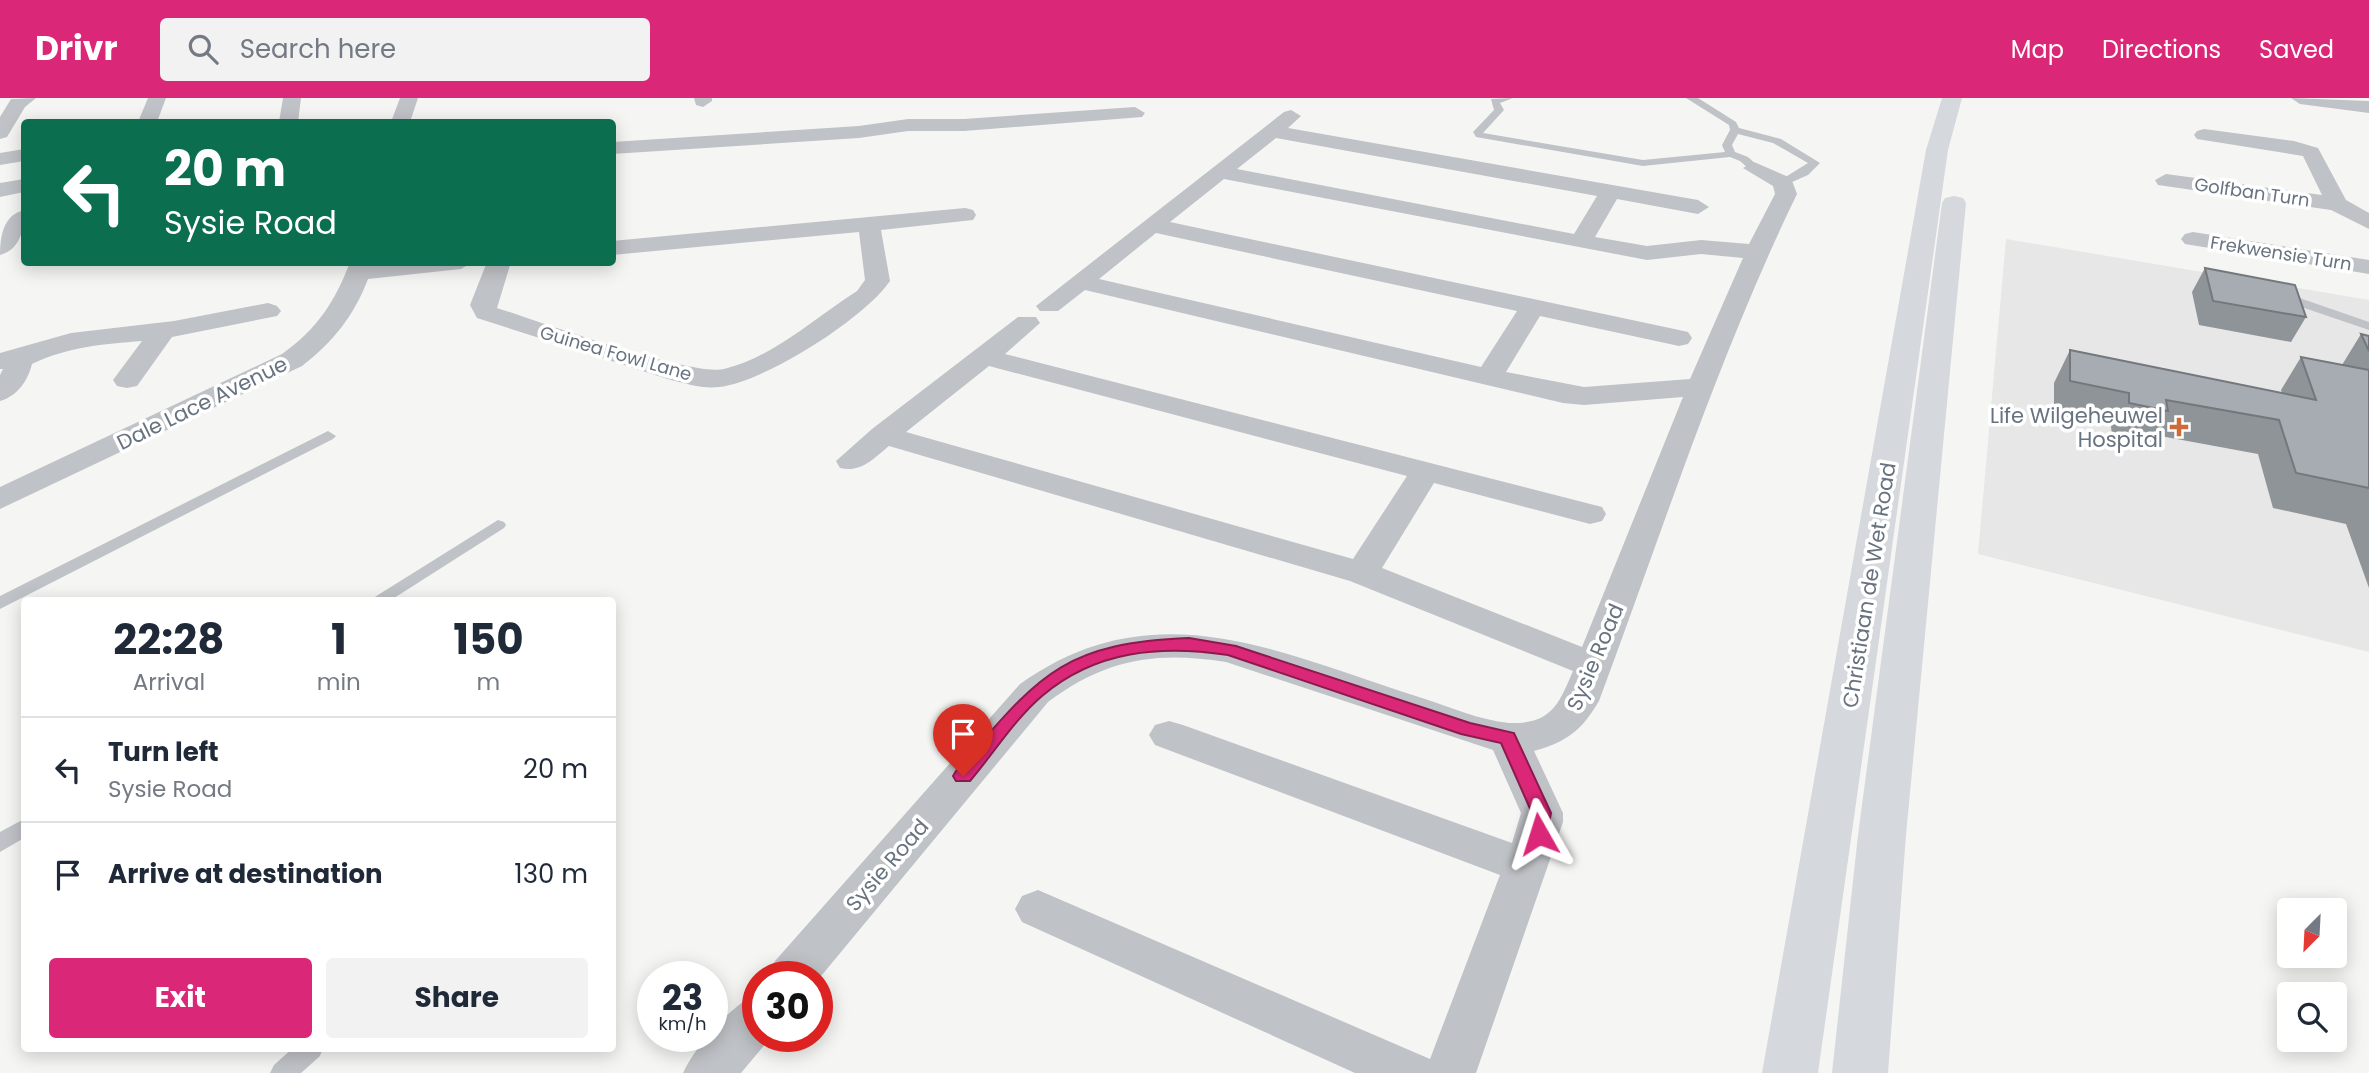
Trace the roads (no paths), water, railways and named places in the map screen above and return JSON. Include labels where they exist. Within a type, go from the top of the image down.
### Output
[{"type":"main road","name":"Christiaan de Wet Road","points":[[1790,1073],[1937,150],[1952,98]]},
{"type":"main road","name":"Christiaan de Wet Road","points":[[1860,1073],[1882,835],[1939,326],[1960,152],[1974,98]]},
{"type":"street","points":[[0,133],[18,103],[27,98]]},
{"type":"street","points":[[149,119],[157,98]]},
{"type":"street","points":[[289,119],[292,98]]},
{"type":"street","points":[[402,119],[409,98]]},
{"type":"street","points":[[2300,98],[2369,107]]},
{"type":"street","points":[[616,148],[859,132],[908,125],[964,125],[1135,113]]},
{"type":"street","points":[[850,461],[1155,226],[1293,114]]},
{"type":"street","points":[[1272,131],[1698,207]]},
{"type":"street","points":[[2204,135],[2294,147],[2311,152],[2337,204],[2369,222]]},
{"type":"street","points":[[0,159],[21,156]]},
{"type":"street","name":"Sysie Road","points":[[805,961],[1034,693],[1064,671],[1089,659],[1145,645],[1189,644],[1230,650],[1468,729],[1508,738],[1528,738],[1563,726],[1573,714],[1595,665],[1701,387],[1757,252],[1786,194],[1756,168]]},
{"type":"street","points":[[1220,172],[1581,243],[1647,253],[1701,247],[1757,252]]},
{"type":"street","name":"Golfban Turn","points":[[2166,180],[2337,204]]},
{"type":"street","points":[[0,190],[21,186]]},
{"type":"street","points":[[1581,243],[1610,192]]},
{"type":"street","points":[[616,247],[965,215]]},
{"type":"street","points":[[0,248],[21,221]]},
{"type":"street","name":"Guinea Fowl Lane","points":[[498,266],[483,305],[486,313],[681,374],[722,379],[757,366],[873,290],[878,281],[869,224]]},
{"type":"street","points":[[1155,226],[1679,338]]},
{"type":"street","name":"Frekwensie Turn","points":[[2193,239],[2369,267]]},
{"type":"street","points":[[360,268],[394,266]]},
{"type":"street","name":"Dale Lace Avenue","points":[[0,499],[292,360],[318,342],[334,324],[349,298],[360,268]]},
{"type":"street","points":[[1082,282],[1543,391],[1584,396],[1701,387]]},
{"type":"street","points":[[1488,378],[1533,307]]},
{"type":"street","points":[[0,392],[15,376],[10,360],[46,345],[163,331],[268,312]]},
{"type":"street","points":[[127,380],[163,331]]},
{"type":"street","points":[[985,357],[1590,514]]},
{"type":"street","points":[[883,435],[1362,573],[1415,592],[1526,641],[1595,665]]},
{"type":"street","points":[[1362,573],[1427,470]]},
{"type":"street","points":[[1170,735],[1528,867]]},
{"type":"street","points":[[1450,1073],[1539,834],[1542,813],[1508,738]]},
{"type":"street","points":[[1038,909],[1410,1073]]},
{"type":"street","points":[[709,1073],[742,1035]]},
{"type":"lane","points":[[1508,98],[1494,101],[1499,110],[1478,132],[1480,135],[1643,163],[1804,173],[1815,163],[1777,141],[1735,130],[1728,120],[1690,98]]},
{"type":"lane","points":[[1735,130],[1727,145],[1756,168]]},
{"type":"lane","points":[[2288,298],[2369,326]]},
{"type":"lane","points":[[0,603],[328,436]]},
{"type":"lane","points":[[385,597],[498,525]]},
{"type":"lane","points":[[0,843],[21,829]]},
{"type":"lane","points":[[283,1073],[307,1052]]},
{"type":"place","name":"Life Wilgeheuwel Hospital","points":[[2179,427]]}]
